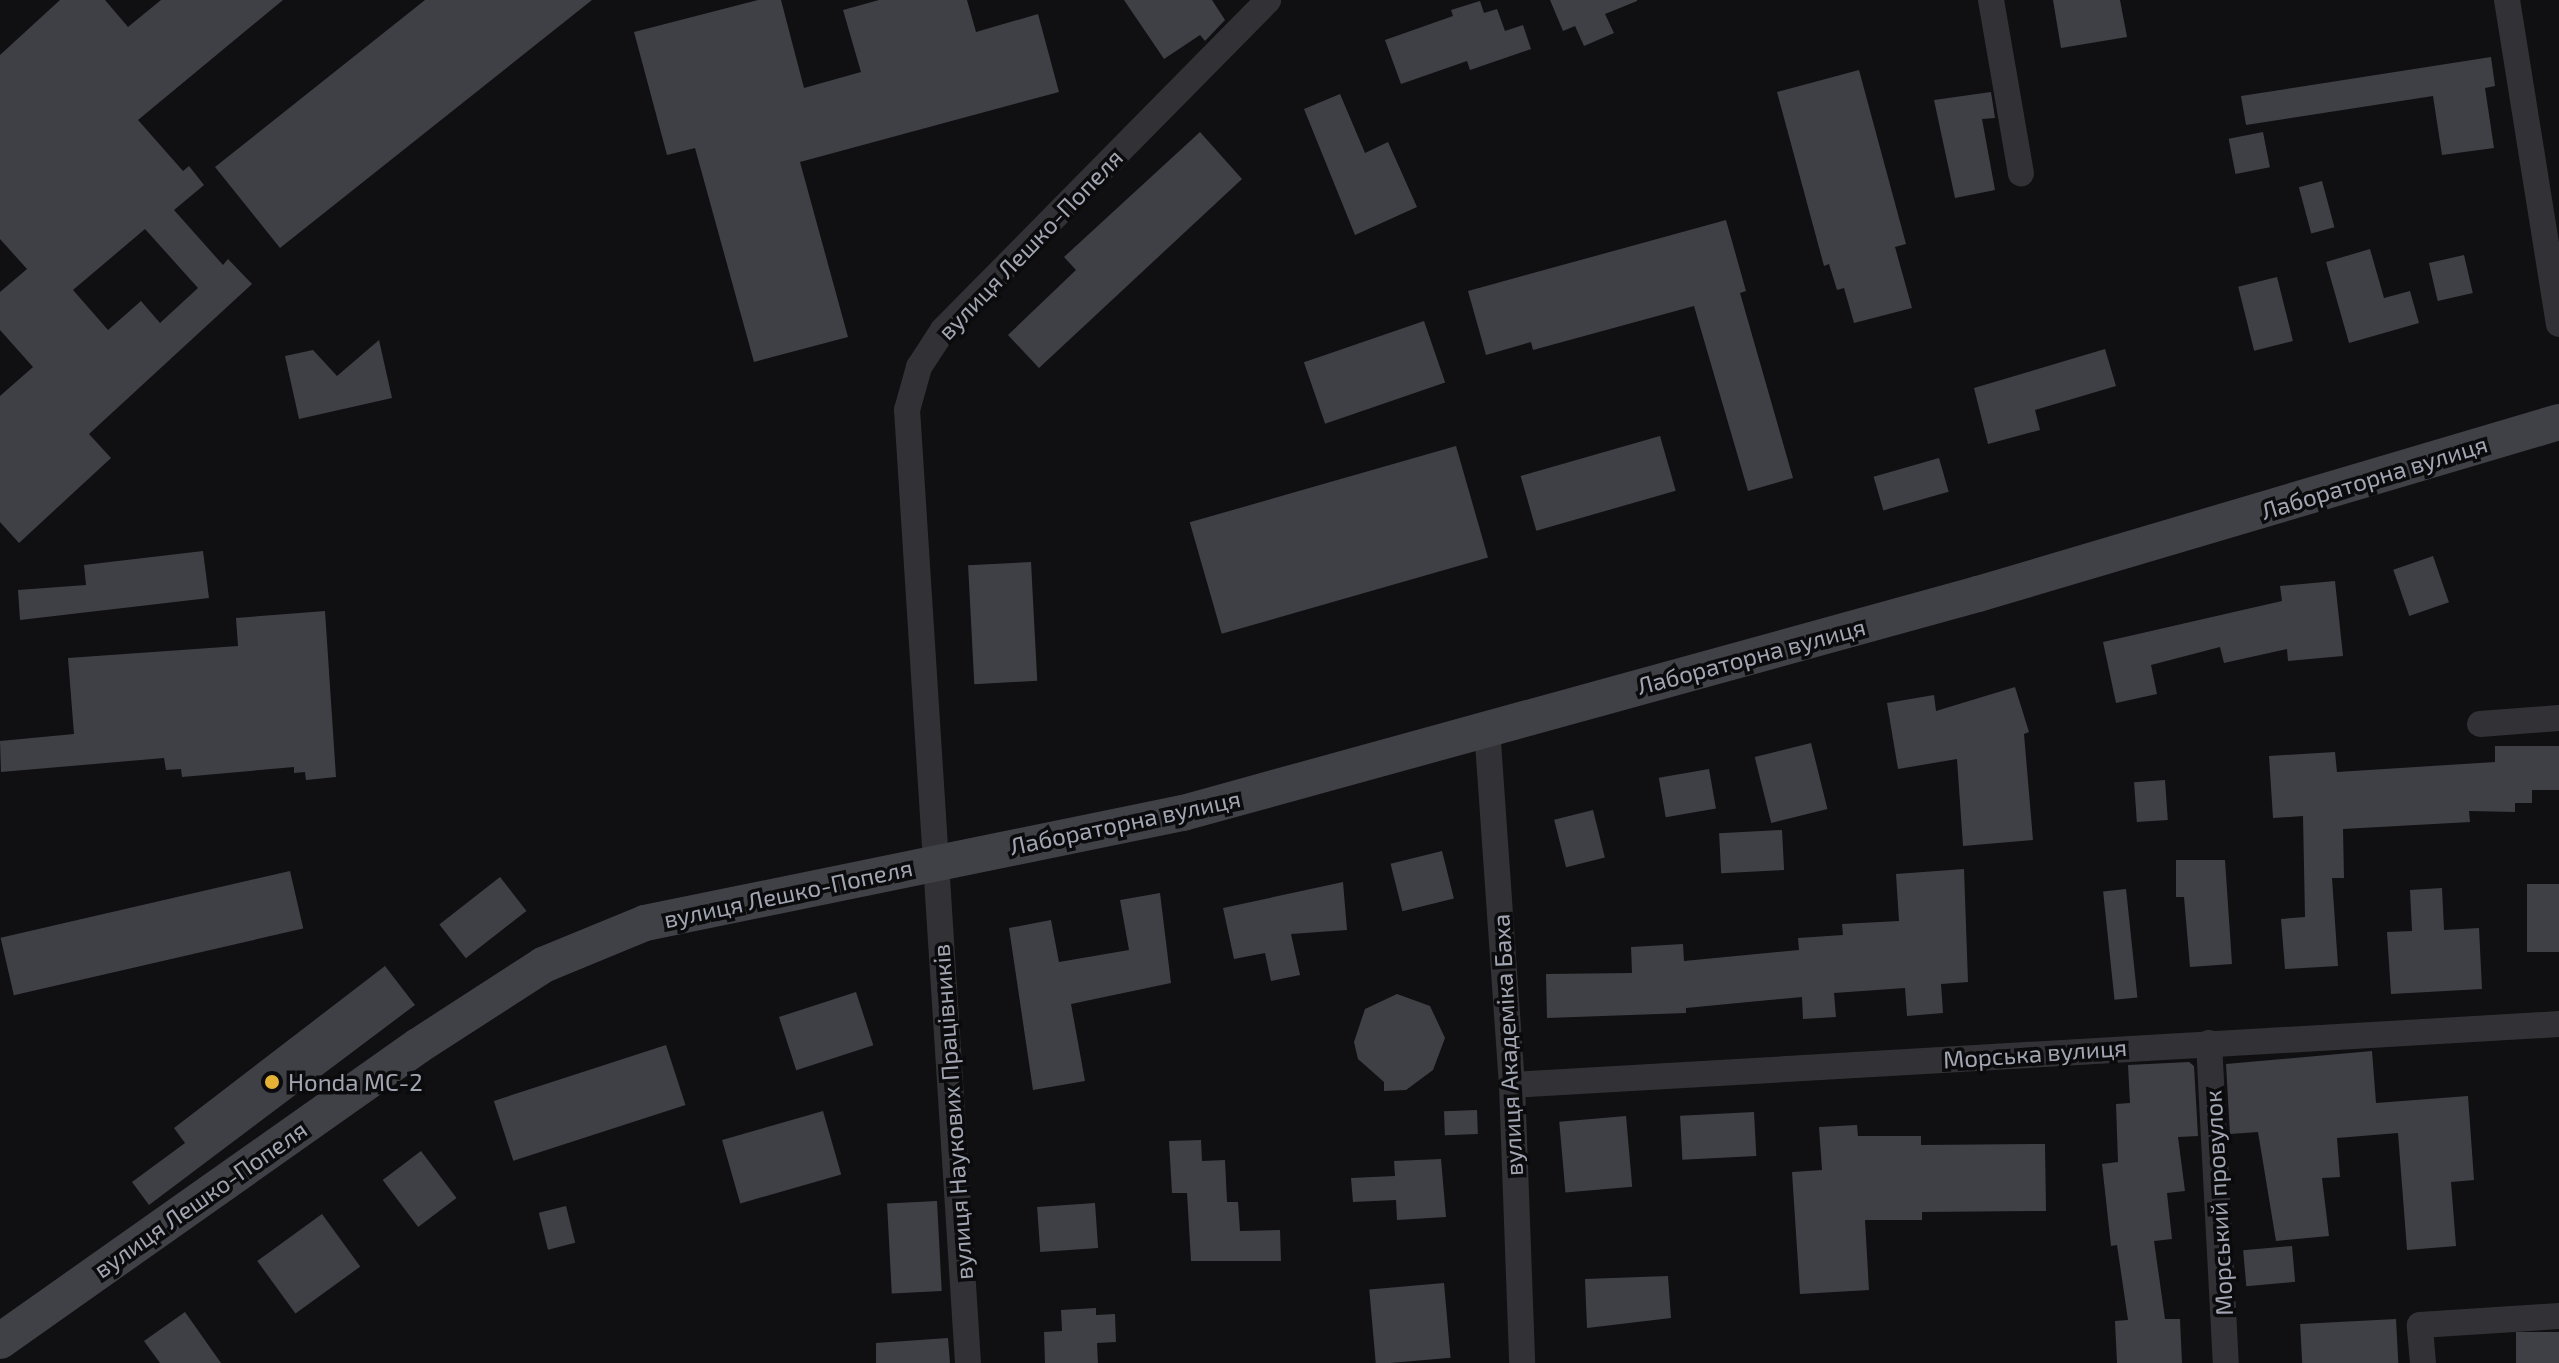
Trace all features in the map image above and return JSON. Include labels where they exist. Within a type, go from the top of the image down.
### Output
[{"type":"main road","name":"Лабораторна вулиця","points":[[936,862],[1183,813],[1978,594],[2559,422]]},
{"type":"main road","name":"вулиця Лешко-Попеля","points":[[0,1341],[418,1046],[543,965],[645,923],[936,862]]},
{"type":"street","name":"вулиця Лешко-Попеля","points":[[936,862],[908,454],[907,410],[919,367],[943,330],[1268,0]]},
{"type":"street","points":[[1991,0],[2021,173]]},
{"type":"street","points":[[2507,0],[2559,324]]},
{"type":"street","points":[[2480,724],[2559,718]]},
{"type":"street","name":"вулиця Академіка Баха","points":[[1487,728],[1512,1085],[1522,1363]]},
{"type":"street","name":"вулиця Наукових Працівників","points":[[936,862],[968,1363]]},
{"type":"street","name":"Морська вулиця","points":[[1512,1085],[2559,1024]]},
{"type":"street","name":"Морський провулок","points":[[2209,1043],[2226,1363]]},
{"type":"street","points":[[2423,1363],[2420,1325],[2559,1316]]},
{"type":"building","points":[[60,0],[105,0],[128,27],[161,0],[283,0],[138,120],[183,171],[189,166],[204,185],[174,210],[223,265],[228,259],[252,284],[89,434],[111,458],[19,543],[0,522],[0,396],[33,367],[0,330],[0,292],[27,269],[0,239],[0,55]],"holes":[[[145,229],[198,288],[160,323],[141,301],[108,330],[73,290]]]},
{"type":"building","points":[[425,0],[592,0],[280,248],[215,167]]},
{"type":"building","points":[[758,0],[781,0],[804,88],[861,72],[843,10],[879,0],[967,0],[976,32],[1038,14],[1059,92],[800,162],[848,337],[754,362],[695,148],[667,155],[634,32]]},
{"type":"building","points":[[1124,0],[1212,0],[1225,20],[1205,41],[1200,35],[1164,59]]},
{"type":"building","points":[[1550,0],[1637,1],[1605,14],[1614,33],[1584,46],[1575,26],[1563,31]]},
{"type":"building","points":[[2053,0],[2120,0],[2127,37],[2061,48]]},
{"type":"building","points":[[1480,1],[1484,13],[1497,9],[1505,31],[1523,25],[1531,49],[1470,70],[1467,61],[1401,84],[1385,40],[1453,16],[1451,10]]},
{"type":"building","points":[[2491,57],[2495,86],[2485,88],[2494,148],[2442,155],[2433,96],[2246,125],[2241,96]]},
{"type":"building","points":[[1859,70],[1906,244],[1895,247],[1912,308],[1854,323],[1844,288],[1837,290],[1829,264],[1824,266],[1777,92]]},
{"type":"building","points":[[1991,92],[1995,118],[1982,119],[1995,190],[1955,198],[1934,100]]},
{"type":"building","points":[[1340,94],[1365,153],[1388,142],[1417,207],[1355,235],[1304,109]]},
{"type":"building","points":[[1200,132],[1242,179],[1039,368],[1008,335],[1076,270],[1064,257]]},
{"type":"building","points":[[2263,132],[2270,167],[2236,174],[2229,139]]},
{"type":"building","points":[[2322,181],[2334,227],[2311,234],[2299,187]]},
{"type":"building","points":[[1726,220],[1746,291],[1740,293],[1793,478],[1748,491],[1694,306],[1533,350],[1531,342],[1486,355],[1468,291]]},
{"type":"building","points":[[2370,249],[2384,298],[2410,291],[2419,323],[2349,343],[2326,262]]},
{"type":"building","points":[[2464,255],[2473,293],[2438,301],[2429,263]]},
{"type":"building","points":[[2277,277],[2293,341],[2254,351],[2238,287]]},
{"type":"building","points":[[1424,321],[1445,382],[1325,424],[1304,362]]},
{"type":"building","points":[[379,340],[392,398],[299,419],[285,356],[313,350],[337,376]]},
{"type":"building","points":[[2105,349],[2116,386],[2035,410],[2040,430],[1988,444],[1974,388]]},
{"type":"building","points":[[1660,436],[1676,491],[1536,531],[1521,476]]},
{"type":"building","points":[[1456,446],[1488,558],[1222,634],[1190,522]]},
{"type":"building","points":[[1939,458],[1949,492],[1883,510],[1874,477]]},
{"type":"building","points":[[203,551],[209,598],[20,620],[18,590],[86,585],[84,565]]},
{"type":"building","points":[[2433,556],[2449,602],[2409,616],[2393,570]]},
{"type":"building","points":[[1031,562],[1037,681],[974,684],[968,565]]},
{"type":"building","points":[[2335,581],[2343,656],[2288,661],[2287,649],[2224,663],[2220,647],[2151,665],[2157,694],[2116,703],[2103,642],[2282,601],[2280,586]]},
{"type":"building","points":[[325,611],[336,777],[306,780],[305,772],[294,773],[294,767],[182,777],[181,769],[166,770],[164,758],[1,772],[0,741],[74,734],[68,658],[238,646],[236,618]]},
{"type":"building","points":[[2015,687],[2029,732],[2024,734],[2033,840],[1963,846],[1957,759],[1898,769],[1887,703],[1934,695],[1936,711]]},
{"type":"building","points":[[1811,743],[1827,809],[1771,823],[1755,757]]},
{"type":"building","points":[[2495,746],[2559,746],[2559,790],[2532,790],[2532,803],[2515,803],[2515,812],[2469,811],[2470,822],[2343,829],[2344,878],[2332,878],[2338,966],[2285,969],[2281,919],[2305,917],[2303,816],[2273,818],[2269,756],[2335,752],[2337,772],[2495,762]]},
{"type":"building","points":[[1709,769],[1716,808],[1666,817],[1659,778]]},
{"type":"building","points":[[2165,780],[2168,820],[2137,822],[2134,782]]},
{"type":"building","points":[[1593,810],[1605,858],[1566,867],[1554,820]]},
{"type":"building","points":[[1782,830],[1784,870],[1721,873],[1719,833]]},
{"type":"building","points":[[1442,851],[1454,899],[1402,911],[1391,864]]},
{"type":"building","points":[[2176,860],[2225,860],[2232,964],[2190,967],[2184,897],[2176,897]]},
{"type":"building","points":[[1964,869],[1968,982],[1941,984],[1943,1013],[1907,1016],[1905,988],[1834,993],[1836,1017],[1803,1019],[1802,997],[1686,1008],[1686,1013],[1547,1018],[1546,974],[1632,973],[1631,947],[1683,944],[1684,961],[1799,950],[1798,938],[1843,935],[1842,924],[1899,921],[1896,874]]},
{"type":"building","points":[[290,871],[303,928],[14,995],[1,938]]},
{"type":"building","points":[[500,877],[526,911],[466,958],[439,924]]},
{"type":"building","points":[[1343,882],[1347,930],[1291,934],[1300,975],[1271,981],[1265,953],[1234,959],[1223,908]]},
{"type":"building","points":[[2527,884],[2559,884],[2559,952],[2527,952]]},
{"type":"building","points":[[2442,888],[2444,930],[2479,928],[2482,989],[2391,994],[2387,932],[2412,931],[2410,890]]},
{"type":"building","points":[[2126,889],[2137,997],[2115,1000],[2103,891]]},
{"type":"building","points":[[1160,893],[1171,983],[1071,1004],[1085,1081],[1033,1090],[1009,928],[1051,920],[1059,962],[1129,950],[1120,900]]},
{"type":"building","points":[[385,966],[415,1005],[149,1205],[132,1182],[185,1143],[174,1128]]},
{"type":"building","points":[[856,992],[873,1045],[796,1070],[779,1017]]},
{"type":"building","points":[[1397,994],[1430,1006],[1445,1038],[1433,1070],[1406,1090],[1384,1091],[1384,1082],[1358,1059],[1354,1042],[1365,1009]]},
{"type":"building","points":[[666,1045],[685,1105],[513,1161],[494,1101]]},
{"type":"building","points":[[2372,1051],[2376,1103],[2468,1096],[2474,1180],[2451,1182],[2456,1246],[2407,1250],[2398,1133],[2337,1138],[2340,1177],[2322,1178],[2329,1236],[2276,1241],[2258,1132],[2230,1134],[2226,1064]]},
{"type":"building","points":[[2189,1062],[2194,1066],[2198,1136],[2178,1137],[2185,1191],[2167,1193],[2172,1239],[2154,1241],[2165,1319],[2180,1319],[2182,1363],[2117,1363],[2115,1321],[2128,1320],[2117,1245],[2111,1246],[2102,1164],[2118,1162],[2116,1104],[2130,1103],[2128,1065]]},
{"type":"building","points":[[1477,1110],[1478,1134],[1445,1135],[1444,1111]]},
{"type":"building","points":[[823,1111],[841,1174],[740,1203],[722,1140]]},
{"type":"building","points":[[1754,1112],[1756,1156],[1682,1160],[1680,1116]]},
{"type":"building","points":[[1626,1116],[1632,1187],[1565,1193],[1559,1122]]},
{"type":"building","points":[[1857,1125],[1858,1136],[1921,1136],[1921,1145],[2045,1144],[2046,1211],[1922,1212],[1922,1220],[1865,1220],[1869,1290],[1800,1294],[1792,1172],[1822,1170],[1819,1127]]},
{"type":"building","points":[[1201,1140],[1202,1161],[1225,1160],[1227,1202],[1238,1202],[1240,1231],[1280,1230],[1281,1261],[1191,1261],[1187,1193],[1172,1193],[1169,1141]]},
{"type":"building","points":[[421,1151],[457,1198],[418,1227],[383,1180]]},
{"type":"building","points":[[1441,1159],[1446,1217],[1397,1220],[1396,1200],[1353,1202],[1351,1178],[1395,1176],[1394,1161]]},
{"type":"building","points":[[937,1201],[942,1291],[892,1293],[887,1204]]},
{"type":"building","points":[[1095,1203],[1098,1248],[1040,1252],[1037,1207]]},
{"type":"building","points":[[566,1206],[575,1243],[548,1250],[539,1213]]},
{"type":"building","points":[[322,1214],[360,1267],[295,1314],[257,1261]]},
{"type":"building","points":[[2292,1246],[2295,1282],[2246,1286],[2243,1250]]},
{"type":"building","points":[[1668,1276],[1671,1318],[1587,1328],[1585,1279]]},
{"type":"building","points":[[1444,1283],[1451,1358],[1376,1363],[1369,1290]]},
{"type":"building","points":[[1096,1308],[1096,1315],[1115,1314],[1116,1342],[1097,1343],[1098,1363],[1045,1363],[1044,1332],[1062,1331],[1061,1310]]},
{"type":"building","points":[[185,1312],[221,1363],[160,1363],[144,1341]]},
{"type":"building","points":[[2396,1319],[2398,1363],[2302,1363],[2300,1324]]},
{"type":"building","points":[[2516,1332],[2559,1332],[2559,1363],[2516,1363]]},
{"type":"building","points":[[948,1338],[950,1363],[876,1363],[876,1343]]},
{"type":"place","name":"Honda МС-2","points":[[272,1082]]}]
